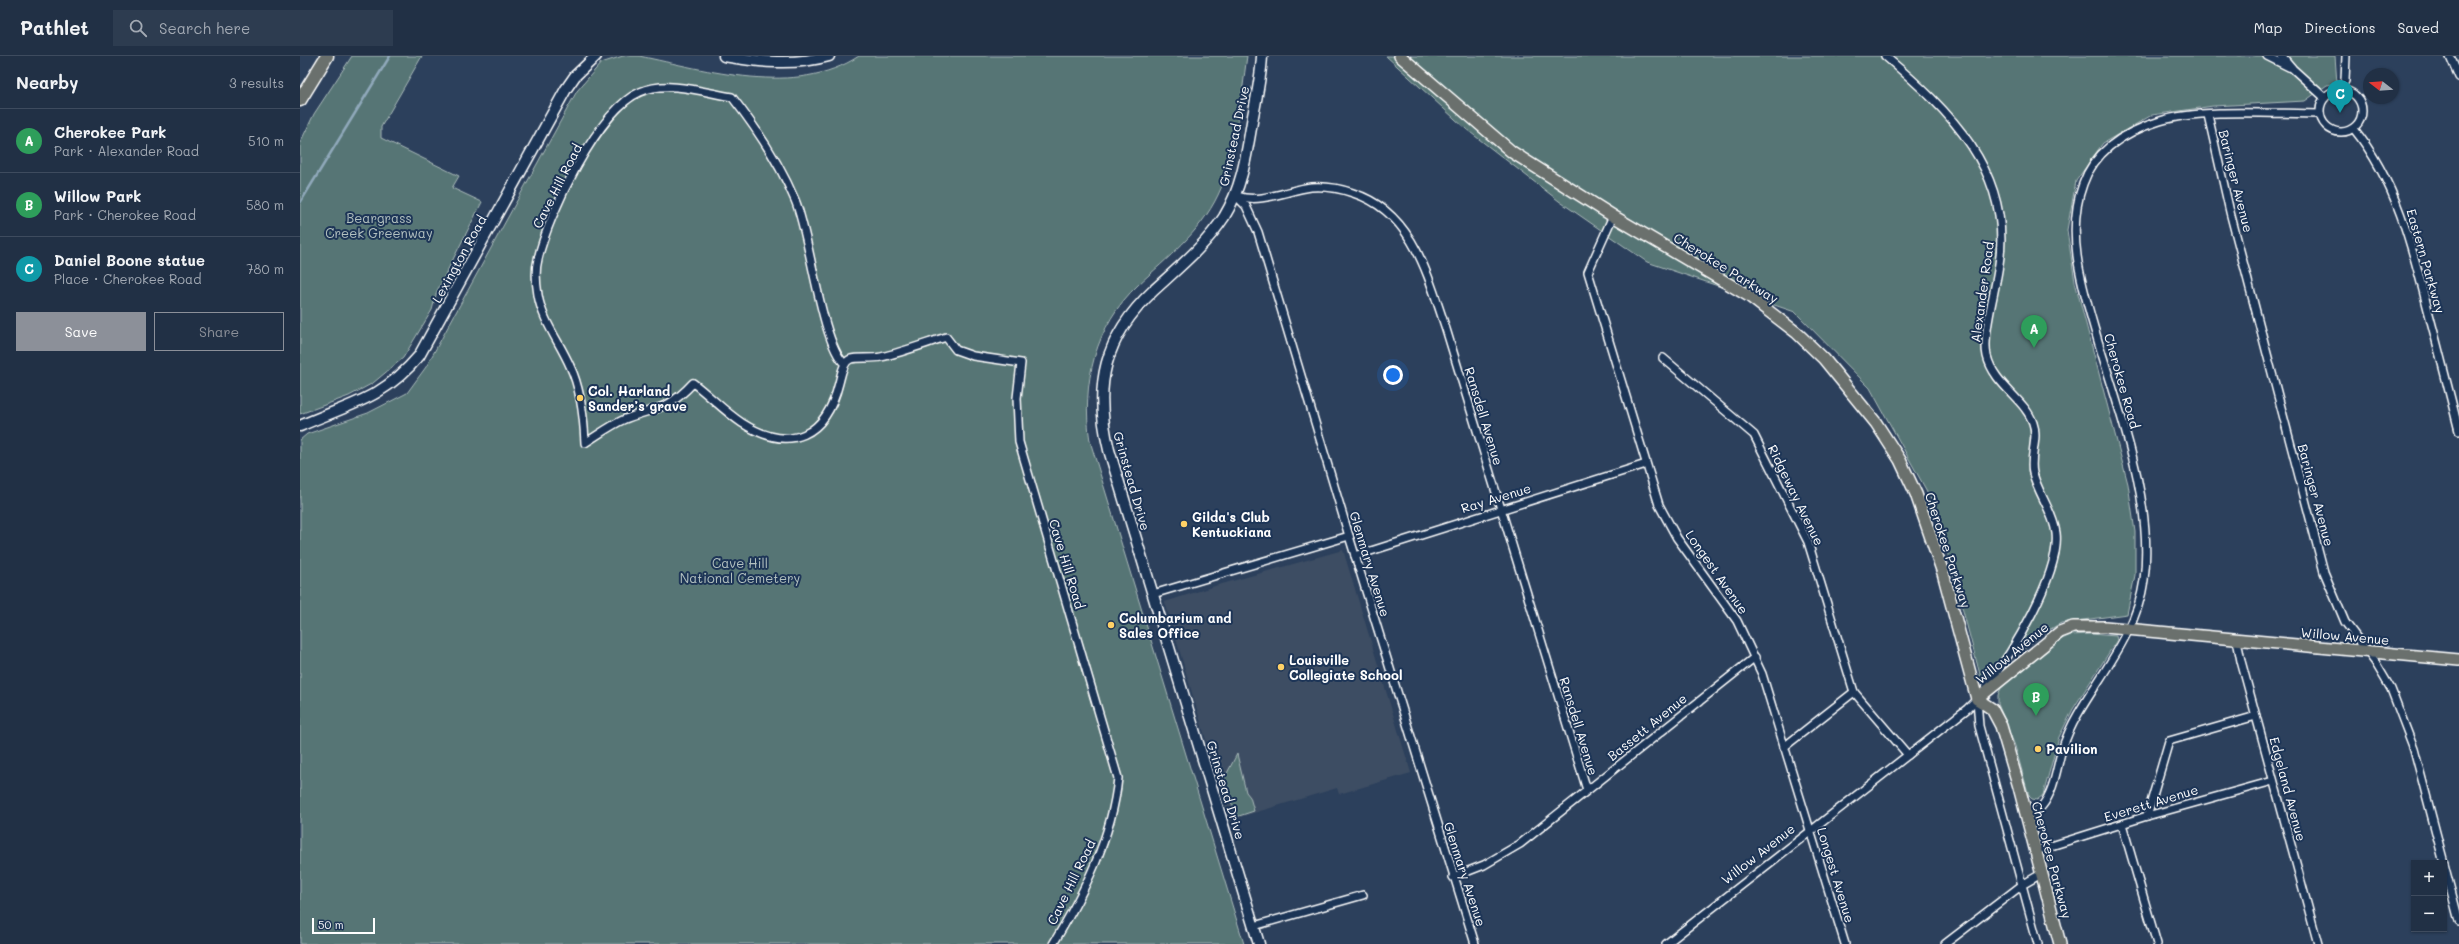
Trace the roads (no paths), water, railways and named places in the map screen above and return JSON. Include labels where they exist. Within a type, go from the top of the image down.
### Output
[{"type":"highway","points":[[300,100],[327,56]]},
{"type":"main road","name":"Lexington Road","points":[[300,426],[354,405],[382,392],[398,379],[419,356],[566,89],[575,76],[596,56]]},
{"type":"main road","points":[[724,56],[769,63],[795,63],[829,56]]},
{"type":"main road","name":"Grinstead Drive","points":[[1259,944],[1104,431],[1101,404],[1104,371],[1112,347],[1131,314],[1211,235],[1235,195],[1246,155],[1262,56]]},
{"type":"main road","name":"Cherokee Parkway","points":[[1400,56],[1507,148],[1613,216],[1717,277],[1776,316],[1824,359],[1852,390],[1876,423],[1906,471],[1929,529],[1977,699],[1992,709],[2000,726],[2026,815],[2060,944]]},
{"type":"main road","name":"Willow Avenue","points":[[1977,699],[2066,629],[2083,626],[2459,660]]},
{"type":"street","name":"Alexander Road","points":[[1885,56],[1924,89],[1960,129],[1975,150],[1995,194],[2000,218],[2001,252],[1987,335],[1987,354],[1990,365],[1998,379],[2033,423],[2035,436],[2031,458],[2033,474],[2052,516],[2056,532],[2056,547],[2050,569],[2020,636],[1977,699]]},
{"type":"street","points":[[2267,56],[2293,69]]},
{"type":"street","points":[[2282,56],[2293,69],[2325,98]]},
{"type":"street","points":[[2339,90],[2345,81],[2346,56]]},
{"type":"street","points":[[2450,56],[2459,77]]},
{"type":"street","name":"Cave Hill Road","points":[[845,364],[839,359],[826,325],[795,201],[758,130],[732,97],[689,89],[656,87],[640,92],[618,107],[600,129],[572,178],[549,223],[537,261],[536,278],[538,296],[544,313],[571,368],[582,413],[585,443],[625,420],[669,404],[678,398],[693,382],[742,423],[761,432],[779,438],[794,438],[810,433],[822,423],[836,397],[845,364],[851,359],[880,357],[946,337],[956,350],[973,356],[1021,363],[1017,398],[1019,442],[1118,778],[1110,826],[1100,852],[1053,944]]},
{"type":"street","points":[[2339,90],[2348,91],[2357,96],[2362,105],[2363,114],[2359,124],[2354,129],[2338,133],[2328,129],[2323,123],[2320,114],[2320,106],[2330,93],[2339,90]]},
{"type":"street","name":"Cherokee Road","points":[[2026,815],[2042,806],[2052,790],[2062,751],[2073,722],[2129,630],[2138,608],[2144,579],[2145,545],[2142,510],[2126,435],[2082,282],[2075,230],[2077,206],[2087,174],[2099,156],[2112,144],[2159,122],[2180,117],[2208,115],[2320,114]]},
{"type":"street","name":"Baringer Avenue","points":[[2208,115],[2232,219],[2322,566],[2345,622],[2391,689],[2414,749],[2443,860]]},
{"type":"street","name":"Eastern Parkway","points":[[2354,129],[2375,157],[2396,199],[2425,296],[2459,431]]},
{"type":"street","name":"Ransdell Avenue","points":[[1235,195],[1254,200],[1297,189],[1316,187],[1336,188],[1369,199],[1390,213],[1398,221],[1414,245],[1428,275],[1587,790]]},
{"type":"street","name":"Glenmary Avenue","points":[[1235,195],[1246,206],[1258,232],[1348,536],[1475,944]]},
{"type":"street","name":"Longest Avenue","points":[[1613,216],[1588,272],[1659,505],[1677,538],[1729,608],[1755,657],[1845,944]]},
{"type":"street","name":"Ridgeway Avenue","points":[[1663,358],[1754,435],[1808,542],[1854,692],[1908,755]]},
{"type":"street","name":"Ray Avenue","points":[[1355,556],[1646,464]]},
{"type":"street","points":[[1153,594],[1348,536]]},
{"type":"street","name":"Edgeland Avenue","points":[[2237,640],[2273,781],[2318,944]]},
{"type":"street","name":"Bassett Avenue","points":[[1453,877],[1503,855],[1755,657]]},
{"type":"street","points":[[1784,747],[1854,692]]},
{"type":"street","name":"Willow Avenue","points":[[1666,944],[1908,755],[1977,699]]},
{"type":"street","name":"Cherokee Parkway","points":[[1977,699],[1979,726],[2038,944]]},
{"type":"street","points":[[2147,816],[2169,741],[2256,716]]},
{"type":"street","name":"Everett Avenue","points":[[2035,851],[2147,816],[2273,781]]},
{"type":"street","points":[[2122,824],[2157,944]]},
{"type":"street","points":[[1945,944],[2022,885],[2042,874]]},
{"type":"street","name":"Baringer Avenue","points":[[2447,875],[2459,921]]},
{"type":"street","points":[[1254,926],[1363,895]]},
{"type":"waterway","points":[[300,203],[390,56]]},
{"type":"place","name":"Daniel Boone statue","points":[[2340,113]]},
{"type":"place","name":"Cherokee Park","points":[[2034,348]]},
{"type":"place","name":"Col. Harland Sander’s grave","points":[[580,398]]},
{"type":"place","name":"Gilda's Club Kentuckiana","points":[[1184,524]]},
{"type":"place","name":"Columbarium and Sales Office","points":[[1111,625]]},
{"type":"place","name":"Louisville Collegiate School","points":[[1281,667]]},
{"type":"place","name":"Willow Park","points":[[2036,716]]},
{"type":"place","name":"Pavilion","points":[[2038,749]]},
{"type":"park label","name":"Beargrass Creek Greenway","points":[[379,226]]},
{"type":"park label","name":"Cave Hill National Cemetery","points":[[740,570]]}]
